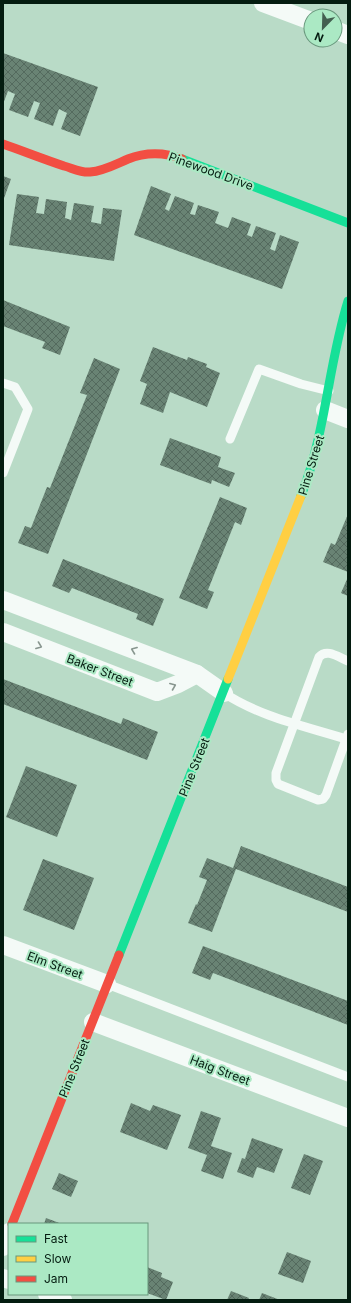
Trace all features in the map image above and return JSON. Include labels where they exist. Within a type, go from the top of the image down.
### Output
[{"type":"street","points":[[263,3],[303,18]]},
{"type":"street","name":"Pinewood Drive","points":[[3,144],[55,163],[80,171],[90,172],[105,169],[130,158],[145,154],[172,155],[348,223]]},
{"type":"street","name":"Pine Street","points":[[12,1223],[309,476],[319,441],[329,391],[335,347],[348,301]]},
{"type":"street","points":[[325,410],[348,419]]},
{"type":"street","points":[[3,600],[197,674],[224,693]]},
{"type":"street","name":"Baker Street","points":[[3,632],[157,692],[178,684],[197,674]]},
{"type":"street","name":"Elm Street","points":[[3,945],[108,984]]},
{"type":"street","name":"Haig Street","points":[[93,1022],[348,1118]]},
{"type":"street","points":[[3,1247],[8,1234]]},
{"type":"street","points":[[49,1295],[63,1300]]},
{"type":"lane","points":[[230,439],[259,370],[301,384],[329,391]]},
{"type":"lane","points":[[3,383],[14,387],[28,409],[3,473]]},
{"type":"lane","points":[[224,693],[238,702],[266,714],[295,723],[347,736],[326,795],[323,799],[318,800],[278,784],[276,780],[276,773],[295,723],[319,658],[326,652],[348,661]]},
{"type":"lane","points":[[108,984],[348,1078]]},
{"type":"building","points":[[3,53],[98,87],[80,136],[61,129],[67,113],[59,109],[53,126],[34,119],[40,103],[34,101],[28,117],[9,110],[15,94],[8,91],[3,104]]},
{"type":"building","points":[[3,176],[11,179],[3,201]]},
{"type":"building","points":[[151,186],[171,194],[165,209],[169,211],[175,196],[194,203],[190,214],[195,215],[198,205],[219,212],[215,223],[228,228],[232,217],[251,224],[247,235],[252,237],[256,226],[276,233],[270,249],[275,251],[280,235],[299,242],[282,289],[134,235]]},
{"type":"building","points":[[17,194],[39,197],[36,213],[44,214],[46,199],[67,202],[65,218],[71,220],[74,203],[94,206],[91,222],[101,224],[103,208],[122,210],[114,261],[9,245]]},
{"type":"building","points":[[3,300],[70,327],[60,355],[42,348],[45,342],[3,326]]},
{"type":"building","points":[[153,347],[187,360],[188,357],[207,364],[206,367],[220,373],[207,407],[170,392],[163,413],[140,404],[147,384],[140,381]]},
{"type":"building","points":[[94,358],[120,369],[48,554],[18,543],[25,526],[31,528],[47,487],[50,488],[87,395],[80,393]]},
{"type":"building","points":[[170,438],[221,457],[218,467],[235,473],[229,487],[212,480],[211,484],[160,465]]},
{"type":"building","points":[[220,497],[247,508],[241,525],[235,522],[208,590],[214,592],[207,609],[179,598]]},
{"type":"building","points":[[348,514],[348,572],[323,562],[331,543],[335,545]]},
{"type":"building","points":[[63,559],[164,599],[153,626],[136,619],[138,614],[72,588],[69,593],[52,586]]},
{"type":"building","points":[[348,577],[348,596],[341,593]]},
{"type":"building","points":[[3,679],[121,724],[123,718],[158,732],[147,760],[3,704]]},
{"type":"building","points":[[26,766],[77,785],[57,837],[6,817]]},
{"type":"building","points":[[241,846],[348,887],[348,912],[236,869],[212,932],[188,923],[207,880],[199,877],[207,858],[233,868]]},
{"type":"building","points":[[43,859],[94,878],[74,930],[23,910]]},
{"type":"building","points":[[203,946],[348,1001],[348,1025],[213,973],[210,980],[192,973]]},
{"type":"building","points":[[131,1103],[150,1111],[153,1105],[181,1115],[167,1150],[120,1132]]},
{"type":"building","points":[[201,1111],[221,1118],[211,1146],[232,1153],[223,1179],[201,1171],[207,1155],[188,1148]]},
{"type":"building","points":[[252,1138],[283,1149],[274,1173],[257,1167],[253,1178],[237,1172],[242,1158],[245,1159]]},
{"type":"building","points":[[304,1154],[323,1161],[310,1195],[291,1188]]},
{"type":"building","points":[[59,1173],[78,1181],[71,1197],[52,1189]]},
{"type":"building","points":[[46,1218],[59,1223],[44,1223]]},
{"type":"building","points":[[287,1252],[311,1261],[303,1283],[278,1274]]},
{"type":"building","points":[[148,1267],[162,1273],[161,1277],[173,1282],[166,1300],[148,1293]]},
{"type":"building","points":[[231,1291],[249,1298],[248,1300],[227,1300]]},
{"type":"building","points":[[262,1293],[280,1300],[259,1300]]},
{"type":"traffic: fast","points":[[182,159],[348,223]]},
{"type":"traffic: fast","points":[[301,496],[316,448],[341,325],[348,301]]},
{"type":"traffic: fast","points":[[119,955],[228,679]]},
{"type":"traffic: slow","points":[[228,679],[301,496]]},
{"type":"traffic: jam","points":[[3,144],[64,166],[87,172],[100,170],[128,159],[148,154],[169,155],[182,159]]},
{"type":"traffic: jam","points":[[12,1223],[119,955]]}]
